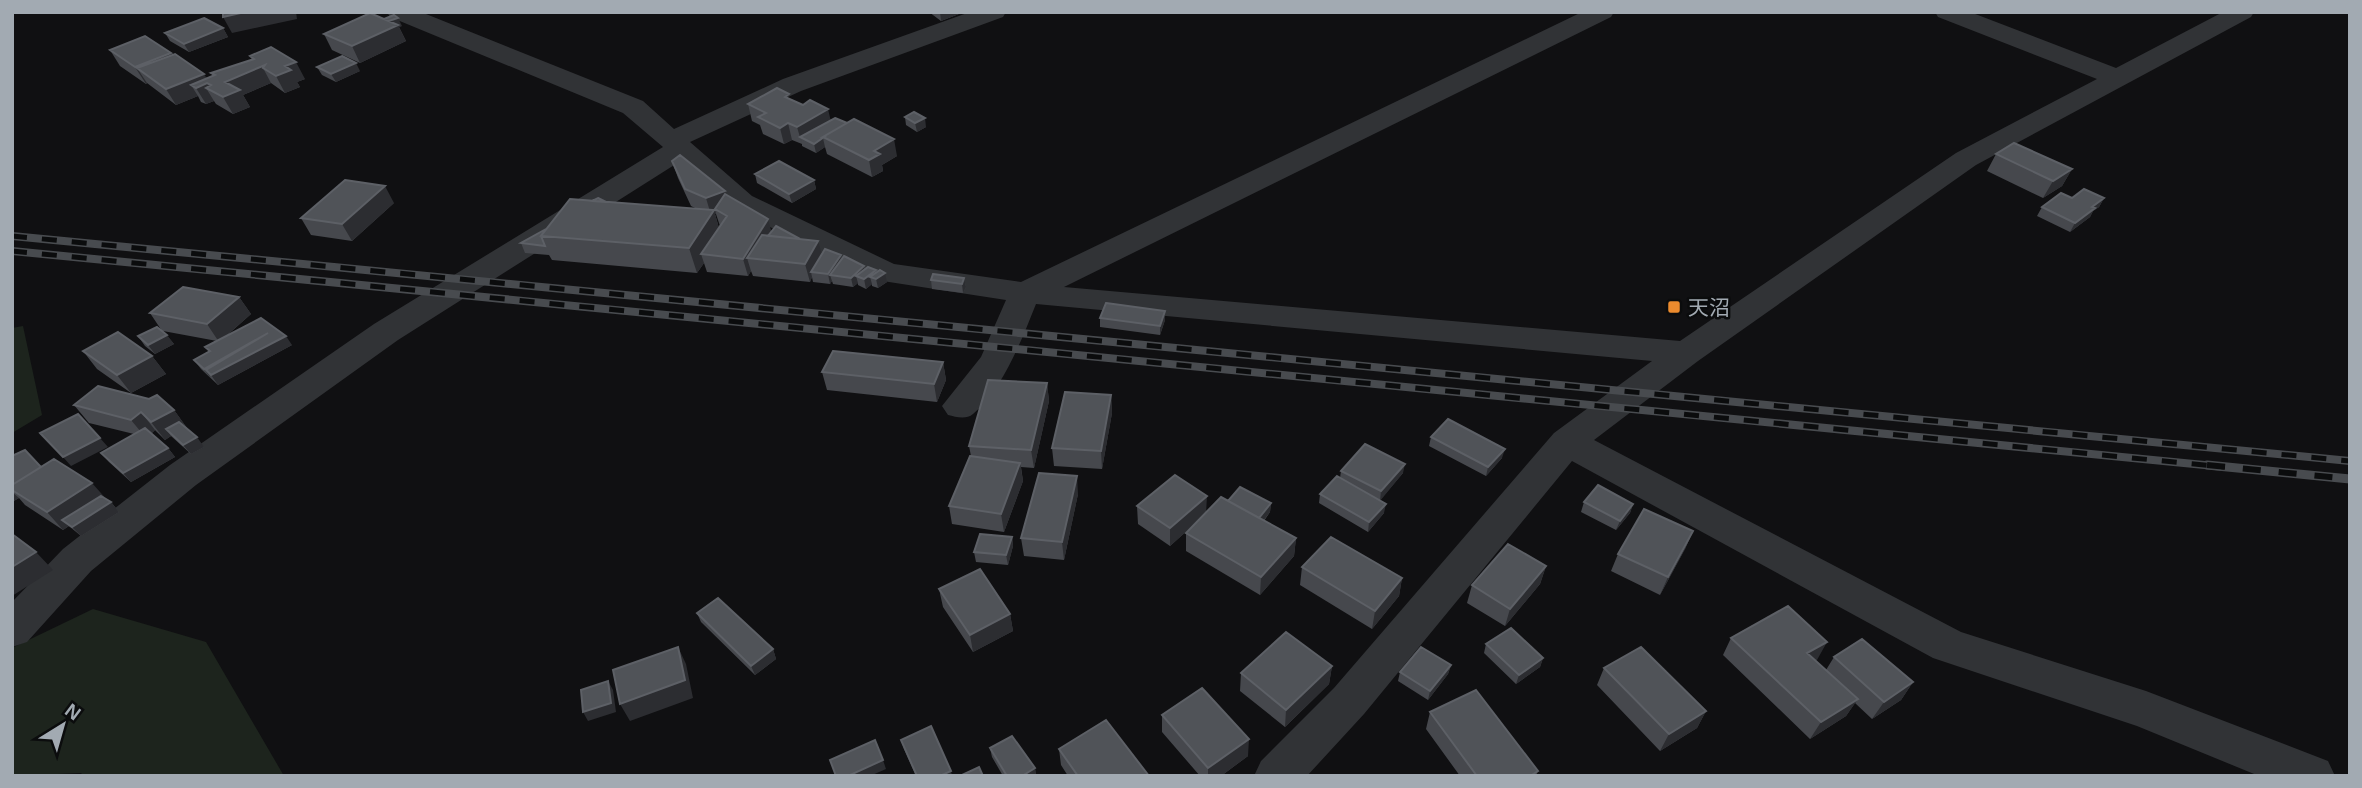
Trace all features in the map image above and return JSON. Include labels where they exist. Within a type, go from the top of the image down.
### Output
[{"type":"street","points":[[399,12],[633,107],[742,202],[887,273],[1025,293],[1233,314],[1686,353]]},
{"type":"street","points":[[12,630],[77,560],[183,475],[386,332],[676,144],[792,85],[994,12]]},
{"type":"street","points":[[960,406],[996,361],[1025,293],[1602,12]]},
{"type":"street","points":[[1947,12],[2115,77]]},
{"type":"street","points":[[1277,776],[1349,701],[1567,442],[1686,353],[1966,159],[2115,77],[2242,12]]},
{"type":"street","points":[[1567,442],[1948,646],[2146,710],[2312,776]]},
{"type":"shaded area","points":[[23,326],[42,415],[12,433],[12,328]]},
{"type":"shaded area","points":[[93,609],[206,642],[284,776],[84,776],[81,773],[12,776],[12,648]]},
{"type":"building","points":[[223,12],[245,12],[223,17]]},
{"type":"building","points":[[370,13],[398,25],[352,46],[324,34]]},
{"type":"building","points":[[394,15],[398,18],[389,21],[384,19]]},
{"type":"building","points":[[204,18],[223,28],[184,44],[165,33]]},
{"type":"building","points":[[145,36],[171,53],[135,67],[110,50]]},
{"type":"building","points":[[271,47],[296,62],[285,66],[291,70],[276,76],[263,68],[265,65],[225,82],[240,90],[223,97],[206,88],[211,85],[207,83],[196,88],[191,85],[215,75],[211,73],[254,59],[250,56]]},
{"type":"building","points":[[175,54],[204,74],[166,89],[137,68]]},
{"type":"building","points":[[342,56],[356,63],[331,74],[317,67]]},
{"type":"building","points":[[777,88],[789,94],[785,97],[803,105],[810,100],[828,109],[797,127],[788,123],[780,128],[758,117],[766,113],[748,104]]},
{"type":"building","points":[[914,112],[925,118],[915,123],[905,117]]},
{"type":"building","points":[[835,118],[847,123],[814,144],[800,137]]},
{"type":"building","points":[[854,119],[894,139],[874,151],[880,154],[869,160],[823,137]]},
{"type":"building","points":[[2014,143],[2072,169],[2053,181],[1996,154]]},
{"type":"building","points":[[680,155],[725,191],[706,198],[685,189],[672,161]]},
{"type":"building","points":[[779,161],[814,180],[789,194],[755,174]]},
{"type":"building","points":[[345,180],[385,186],[342,224],[301,218]]},
{"type":"building","points":[[2084,189],[2104,198],[2075,223],[2042,207],[2061,193],[2072,198]]},
{"type":"building","points":[[725,194],[768,219],[743,259],[701,254],[727,216],[715,209]]},
{"type":"building","points":[[570,199],[714,210],[689,248],[541,236]]},
{"type":"building","points":[[776,226],[800,239],[768,236]]},
{"type":"building","points":[[546,229],[541,236],[545,246],[521,243]]},
{"type":"building","points":[[762,235],[818,241],[805,264],[747,258]]},
{"type":"building","points":[[825,249],[841,255],[828,274],[811,272]]},
{"type":"building","points":[[844,256],[864,266],[851,278],[830,275]]},
{"type":"building","points":[[868,267],[876,270],[864,279],[856,276]]},
{"type":"building","points":[[880,270],[885,273],[876,279],[870,277]]},
{"type":"building","points":[[933,274],[964,278],[962,284],[931,280]]},
{"type":"building","points":[[183,287],[239,297],[207,324],[150,313]]},
{"type":"building","points":[[1106,303],[1165,311],[1160,326],[1100,318]]},
{"type":"building","points":[[261,318],[286,336],[211,375],[206,370],[268,333],[204,369],[194,360],[210,351],[205,347]]},
{"type":"building","points":[[157,327],[167,335],[148,345],[138,336]]},
{"type":"building","points":[[118,332],[152,356],[117,375],[83,351]]},
{"type":"building","points":[[833,351],[943,362],[934,384],[822,372]]},
{"type":"building","points":[[988,380],[1047,383],[1031,450],[969,446]]},
{"type":"building","points":[[98,386],[149,399],[157,395],[174,410],[151,422],[141,412],[131,420],[74,405]]},
{"type":"building","points":[[1065,392],[1111,395],[1101,451],[1052,448]]},
{"type":"building","points":[[78,414],[100,438],[63,457],[40,433]]},
{"type":"building","points":[[1448,419],[1505,449],[1488,467],[1431,437]]},
{"type":"building","points":[[179,422],[197,437],[183,445],[166,429]]},
{"type":"building","points":[[145,428],[168,448],[123,473],[101,453]]},
{"type":"building","points":[[1365,444],[1405,464],[1381,491],[1341,471]]},
{"type":"building","points":[[25,450],[41,467],[12,485],[12,456]]},
{"type":"building","points":[[970,456],[1020,463],[1001,514],[949,506]]},
{"type":"building","points":[[54,459],[92,483],[47,512],[12,490],[12,485]]},
{"type":"building","points":[[1039,473],[1077,476],[1062,542],[1021,538]]},
{"type":"building","points":[[1175,475],[1207,496],[1170,528],[1137,506]]},
{"type":"building","points":[[1337,476],[1386,504],[1369,522],[1320,494]]},
{"type":"building","points":[[1598,485],[1633,504],[1620,521],[1584,502]]},
{"type":"building","points":[[1240,487],[1271,503],[1259,518],[1228,501]]},
{"type":"building","points":[[101,496],[111,502],[72,527],[62,520]]},
{"type":"building","points":[[1221,497],[1296,538],[1261,577],[1186,533]]},
{"type":"building","points":[[1644,509],[1693,531],[1668,577],[1618,554]]},
{"type":"building","points":[[12,534],[36,552],[12,567]]},
{"type":"building","points":[[980,534],[1012,537],[1006,555],[974,552]]},
{"type":"building","points":[[1331,537],[1402,578],[1375,611],[1302,567]]},
{"type":"building","points":[[1508,544],[1546,566],[1510,609],[1472,585]]},
{"type":"building","points":[[980,569],[1010,614],[970,635],[939,589]]},
{"type":"building","points":[[718,598],[773,649],[751,666],[697,613]]},
{"type":"building","points":[[1788,606],[1827,642],[1807,653],[1858,699],[1821,722],[1731,638]]},
{"type":"building","points":[[1511,628],[1543,658],[1519,675],[1486,644]]},
{"type":"building","points":[[1286,632],[1332,666],[1286,710],[1241,673]]},
{"type":"building","points":[[1862,639],[1913,682],[1884,702],[1834,657]]},
{"type":"building","points":[[678,647],[685,680],[620,704],[613,670]]},
{"type":"building","points":[[1421,647],[1451,665],[1430,691],[1400,672]]},
{"type":"building","points":[[1641,647],[1706,711],[1669,734],[1604,668]]},
{"type":"building","points":[[608,681],[611,703],[583,712],[581,690]]},
{"type":"building","points":[[1202,688],[1249,739],[1208,768],[1162,715]]},
{"type":"building","points":[[1476,690],[1538,771],[1530,776],[1477,776],[1430,712]]},
{"type":"building","points":[[1106,720],[1149,776],[1078,776],[1059,749]]},
{"type":"building","points":[[931,726],[951,771],[940,776],[917,776],[901,740]]},
{"type":"building","points":[[1012,736],[1035,768],[1022,776],[1007,776],[990,748]]},
{"type":"building","points":[[875,740],[883,760],[848,776],[836,776],[830,760]]},
{"type":"building","points":[[979,767],[983,776],[960,776]]},
{"type":"railway","points":[[12,236],[2350,461]]},
{"type":"railway","points":[[12,251],[2225,467]]},
{"type":"railway","points":[[2207,465],[2350,479]]},
{"type":"place","name":"天沼","points":[[1674,307]]}]
